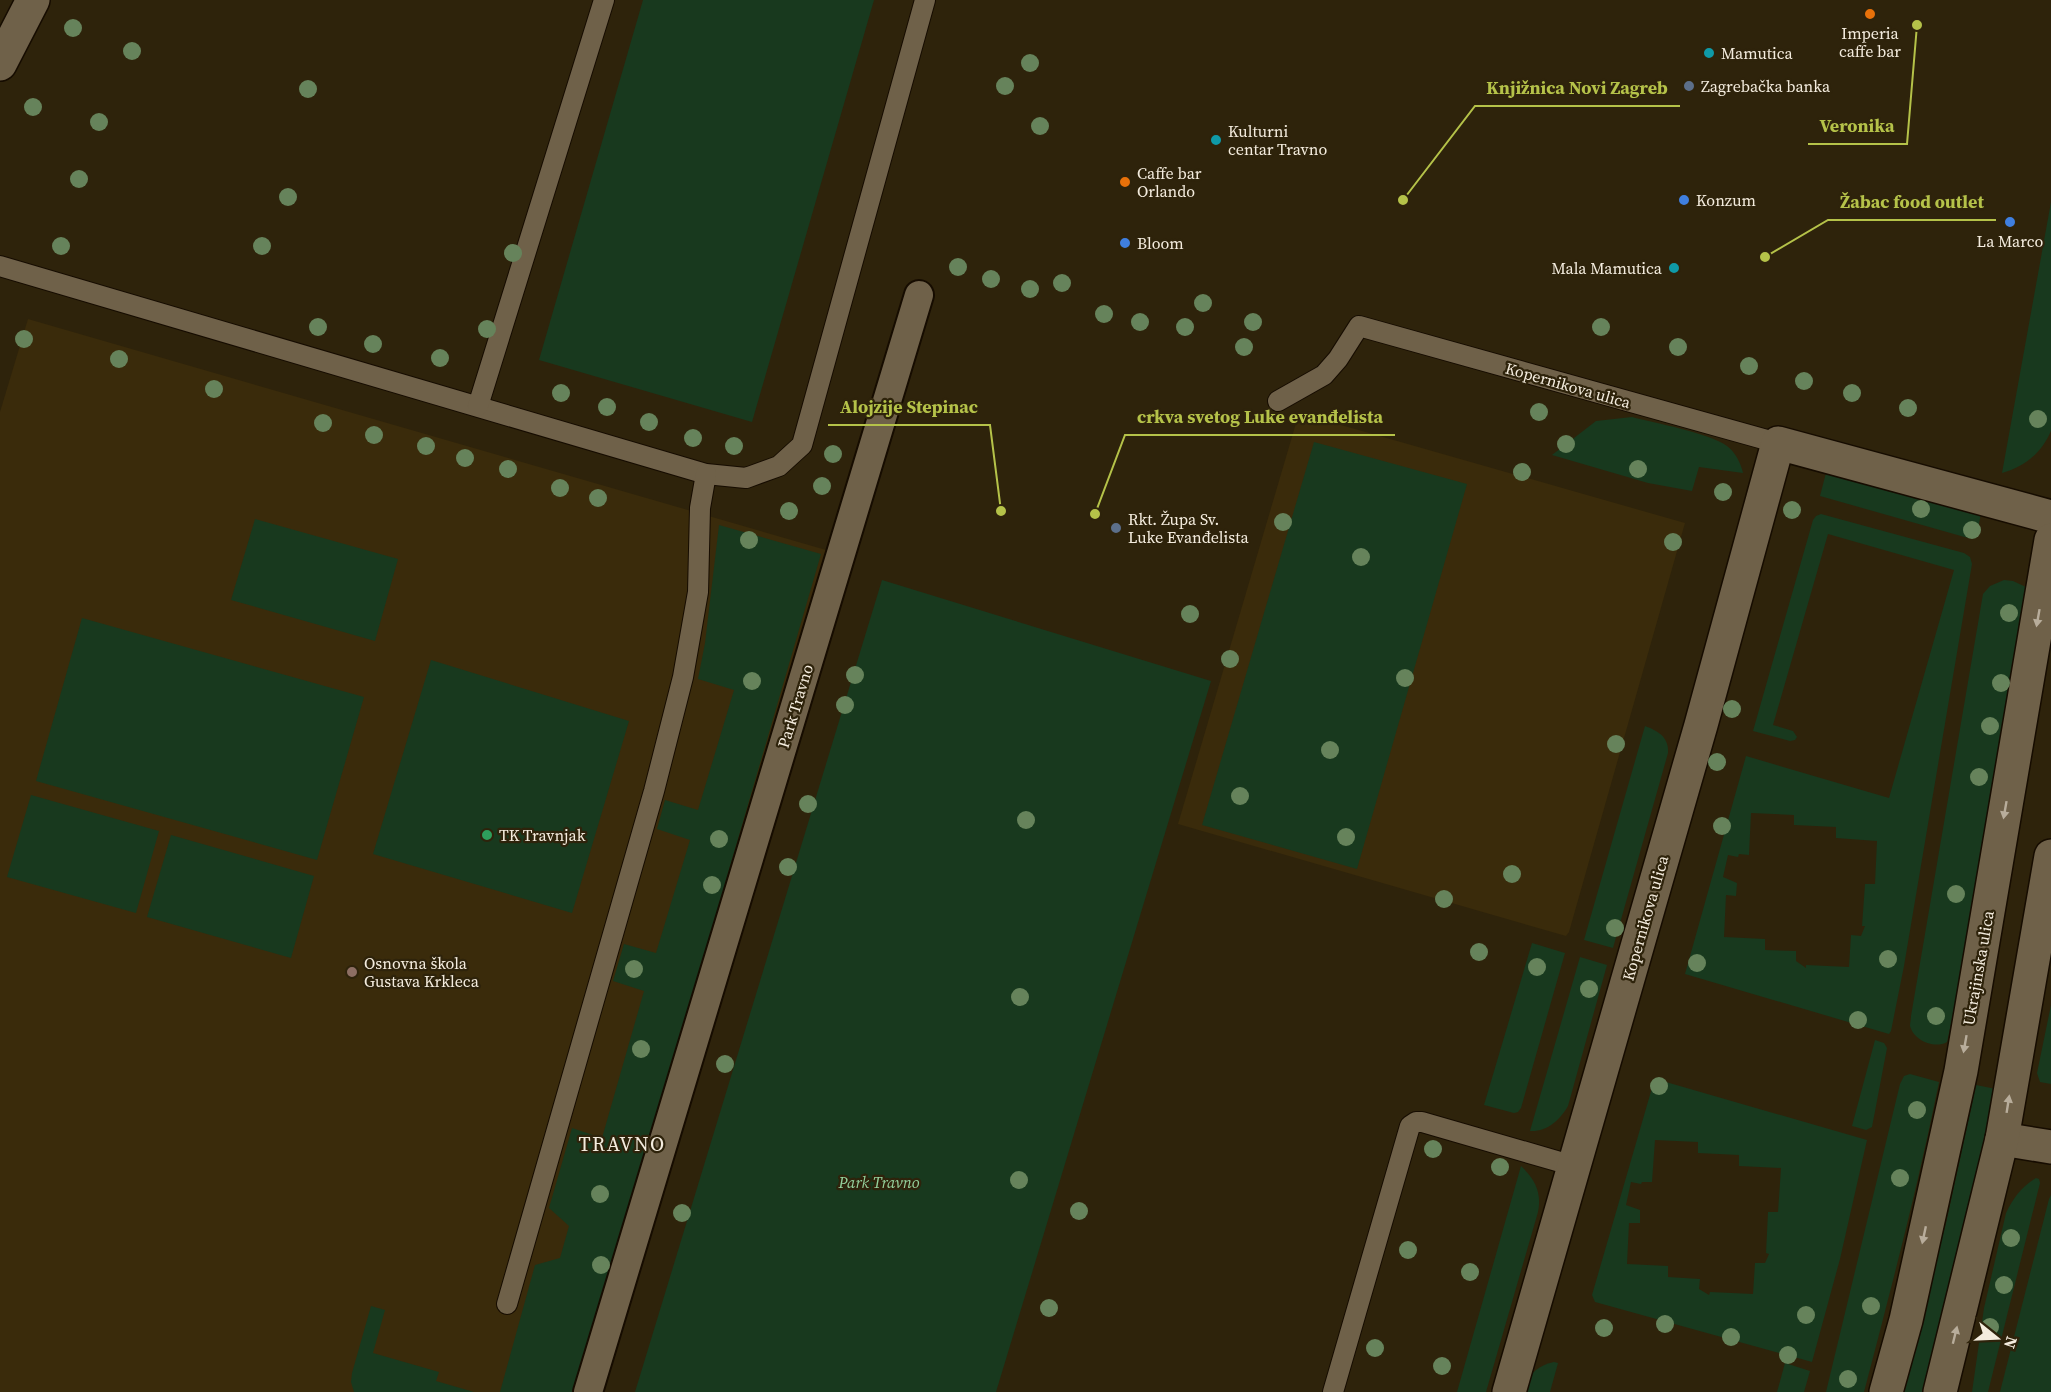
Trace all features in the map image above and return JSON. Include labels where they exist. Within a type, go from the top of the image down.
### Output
[{"type":"street","points":[[0,64],[33,0]]},
{"type":"street","name":"Park Travno","points":[[588,1392],[919,295]]},
{"type":"street","name":"Kopernikova ulica","points":[[1509,1392],[1778,444],[2051,517]]},
{"type":"street","name":"Ukrajinska ulica","points":[[1886,1392],[1905,1320],[1961,1071],[2051,540]]},
{"type":"street","points":[[1940,1392],[2002,1139],[2051,856]]},
{"type":"street","points":[[2002,1139],[2051,1147]]},
{"type":"lane","points":[[478,406],[604,0]]},
{"type":"lane","points":[[0,266],[706,474],[746,478],[779,466],[802,445],[925,0]]},
{"type":"lane","name":"Kopernikova ulica","points":[[1278,400],[1324,375],[1338,359],[1359,326],[1778,444]]},
{"type":"lane","points":[[507,1304],[654,790],[683,678],[698,592],[700,508],[706,474]]},
{"type":"lane","points":[[1333,1392],[1410,1126],[1416,1122],[1422,1122],[1574,1166]]},
{"type":"shaded area","name":"Osnovna škola Gustava Krkleca","points":[[28,319],[833,552],[576,1392],[0,1392],[0,412]]},
{"type":"shaded area","points":[[1299,413],[1685,523],[1566,936],[1178,824]]},
{"type":"green space","points":[[643,0],[874,0],[752,422],[539,360]]},
{"type":"green space","points":[[2051,202],[2051,431],[2043,446],[2032,458],[2002,473]]},
{"type":"green space","points":[[1632,417],[1719,441],[1735,455],[1743,473],[1699,467],[1692,491],[1648,483],[1552,455],[1596,421]]},
{"type":"green space","points":[[1314,442],[1467,484],[1357,869],[1202,825]]},
{"type":"green space","points":[[1827,469],[1981,513],[1978,529],[1973,537],[1968,538],[1820,496]]},
{"type":"green space","points":[[1821,514],[1964,553],[1970,557],[1972,564],[1904,966],[1889,1034],[1685,974],[1746,756],[1889,798],[1954,570],[1828,534],[1773,725],[1793,731],[1797,737],[1790,741],[1753,731],[1816,516]],"holes":[[[1751,813],[1794,815],[1794,825],[1836,827],[1836,838],[1877,841],[1875,884],[1865,884],[1862,926],[1865,926],[1861,936],[1851,935],[1849,967],[1806,965],[1806,968],[1796,961],[1796,951],[1765,950],[1765,939],[1724,937],[1726,895],[1736,896],[1737,883],[1723,877],[1728,855],[1738,857],[1739,854],[1749,855]]]},
{"type":"green space","points":[[255,519],[398,559],[375,641],[231,600]]},
{"type":"green space","points":[[719,525],[821,554],[577,1392],[500,1392],[535,1265],[560,1258],[569,1226],[549,1208],[572,1128],[602,1138],[644,991],[613,981],[624,944],[656,953],[690,840],[657,829],[665,800],[698,810],[734,690],[698,679],[705,643]]},
{"type":"green space","name":"Park Travno","points":[[882,580],[1211,681],[996,1392],[635,1392]]},
{"type":"green space","points":[[2004,580],[2026,587],[1954,1011],[1947,1042],[1937,1045],[1920,1040],[1916,1036],[1910,1026],[1911,1016],[1983,594],[1990,586]]},
{"type":"green space","points":[[82,618],[364,697],[317,860],[36,781]]},
{"type":"green space","points":[[431,660],[629,721],[572,913],[373,854]]},
{"type":"green space","points":[[1645,726],[1662,735],[1667,743],[1668,753],[1613,948],[1584,940]]},
{"type":"green space","points":[[31,795],[159,831],[136,913],[7,877]]},
{"type":"green space","points":[[171,835],[314,876],[291,958],[147,917]]},
{"type":"green space","points":[[1532,943],[1565,953],[1521,1108],[1514,1113],[1484,1105]]},
{"type":"green space","points":[[1580,957],[1607,965],[1568,1106],[1552,1124],[1536,1131],[1530,1131]]},
{"type":"green space","points":[[2051,1005],[2051,1084],[2040,1082],[2037,1073]]},
{"type":"green space","points":[[1875,1040],[1884,1043],[1887,1048],[1872,1127],[1866,1130],[1852,1126]]},
{"type":"green space","points":[[1910,1074],[1939,1082],[1913,1199],[1864,1392],[1826,1392],[1900,1084],[1904,1076]]},
{"type":"green space","points":[[1659,1080],[1867,1140],[1840,1259],[1812,1362],[1595,1302],[1592,1295],[1654,1081]],"holes":[[[1655,1140],[1698,1142],[1698,1153],[1739,1155],[1739,1166],[1781,1168],[1778,1212],[1768,1212],[1766,1253],[1769,1254],[1765,1263],[1755,1263],[1753,1294],[1710,1292],[1709,1295],[1699,1289],[1700,1279],[1668,1277],[1668,1266],[1627,1264],[1629,1223],[1640,1223],[1640,1210],[1626,1205],[1631,1182],[1641,1184],[1652,1182]]]},
{"type":"green space","points":[[1976,1085],[1996,1089],[1965,1227],[1922,1392],[1902,1392],[1946,1223]]},
{"type":"green space","points":[[1521,1166],[1536,1187],[1539,1199],[1538,1212],[1486,1392],[1457,1392]]},
{"type":"green space","points":[[2036,1178],[2040,1183],[1988,1392],[1972,1392],[1984,1308],[2006,1213],[2018,1193]]},
{"type":"green space","points":[[2051,1195],[2051,1392],[2000,1392],[2049,1199]]},
{"type":"green space","points":[[371,1306],[385,1310],[373,1353],[439,1372],[436,1381],[474,1392],[354,1392],[351,1382],[352,1373]]},
{"type":"green space","points":[[1554,1362],[1558,1363],[1550,1392],[1520,1392],[1533,1372]]},
{"type":"green space","points":[[1785,1363],[1810,1371],[1804,1392],[1777,1392]]},
{"type":"place","name":"Imperia caffe bar","points":[[1870,14]]},
{"type":"place","name":"Veronika","points":[[1917,25]]},
{"type":"place","name":"Mamutica","points":[[1709,53]]},
{"type":"place","name":"Zagrebačka banka","points":[[1689,86]]},
{"type":"place","name":"Kulturni centar Travno","points":[[1216,140]]},
{"type":"place","name":"Caffe bar Orlando","points":[[1125,182]]},
{"type":"place","name":"Knjižnica Novi Zagreb","points":[[1403,200]]},
{"type":"place","name":"Konzum","points":[[1684,200]]},
{"type":"place","name":"La Marco","points":[[2010,222]]},
{"type":"place","name":"Bloom","points":[[1125,243]]},
{"type":"place","name":"Žabac food outlet","points":[[1765,257]]},
{"type":"place","name":"Mala Mamutica","points":[[1674,268]]},
{"type":"place","name":"Alojzije Stepinac","points":[[1001,511]]},
{"type":"place","name":"crkva svetog Luke evanđelista","points":[[1095,514]]},
{"type":"place","name":"Rkt. Župa Sv. Luke Evanđelista","points":[[1116,528]]},
{"type":"place","name":"TK Travnjak","points":[[487,835]]},
{"type":"place","name":"Osnovna škola Gustava Krkleca","points":[[352,972]]},
{"type":"district","name":"TRAVNO","points":[[622,1144]]}]
